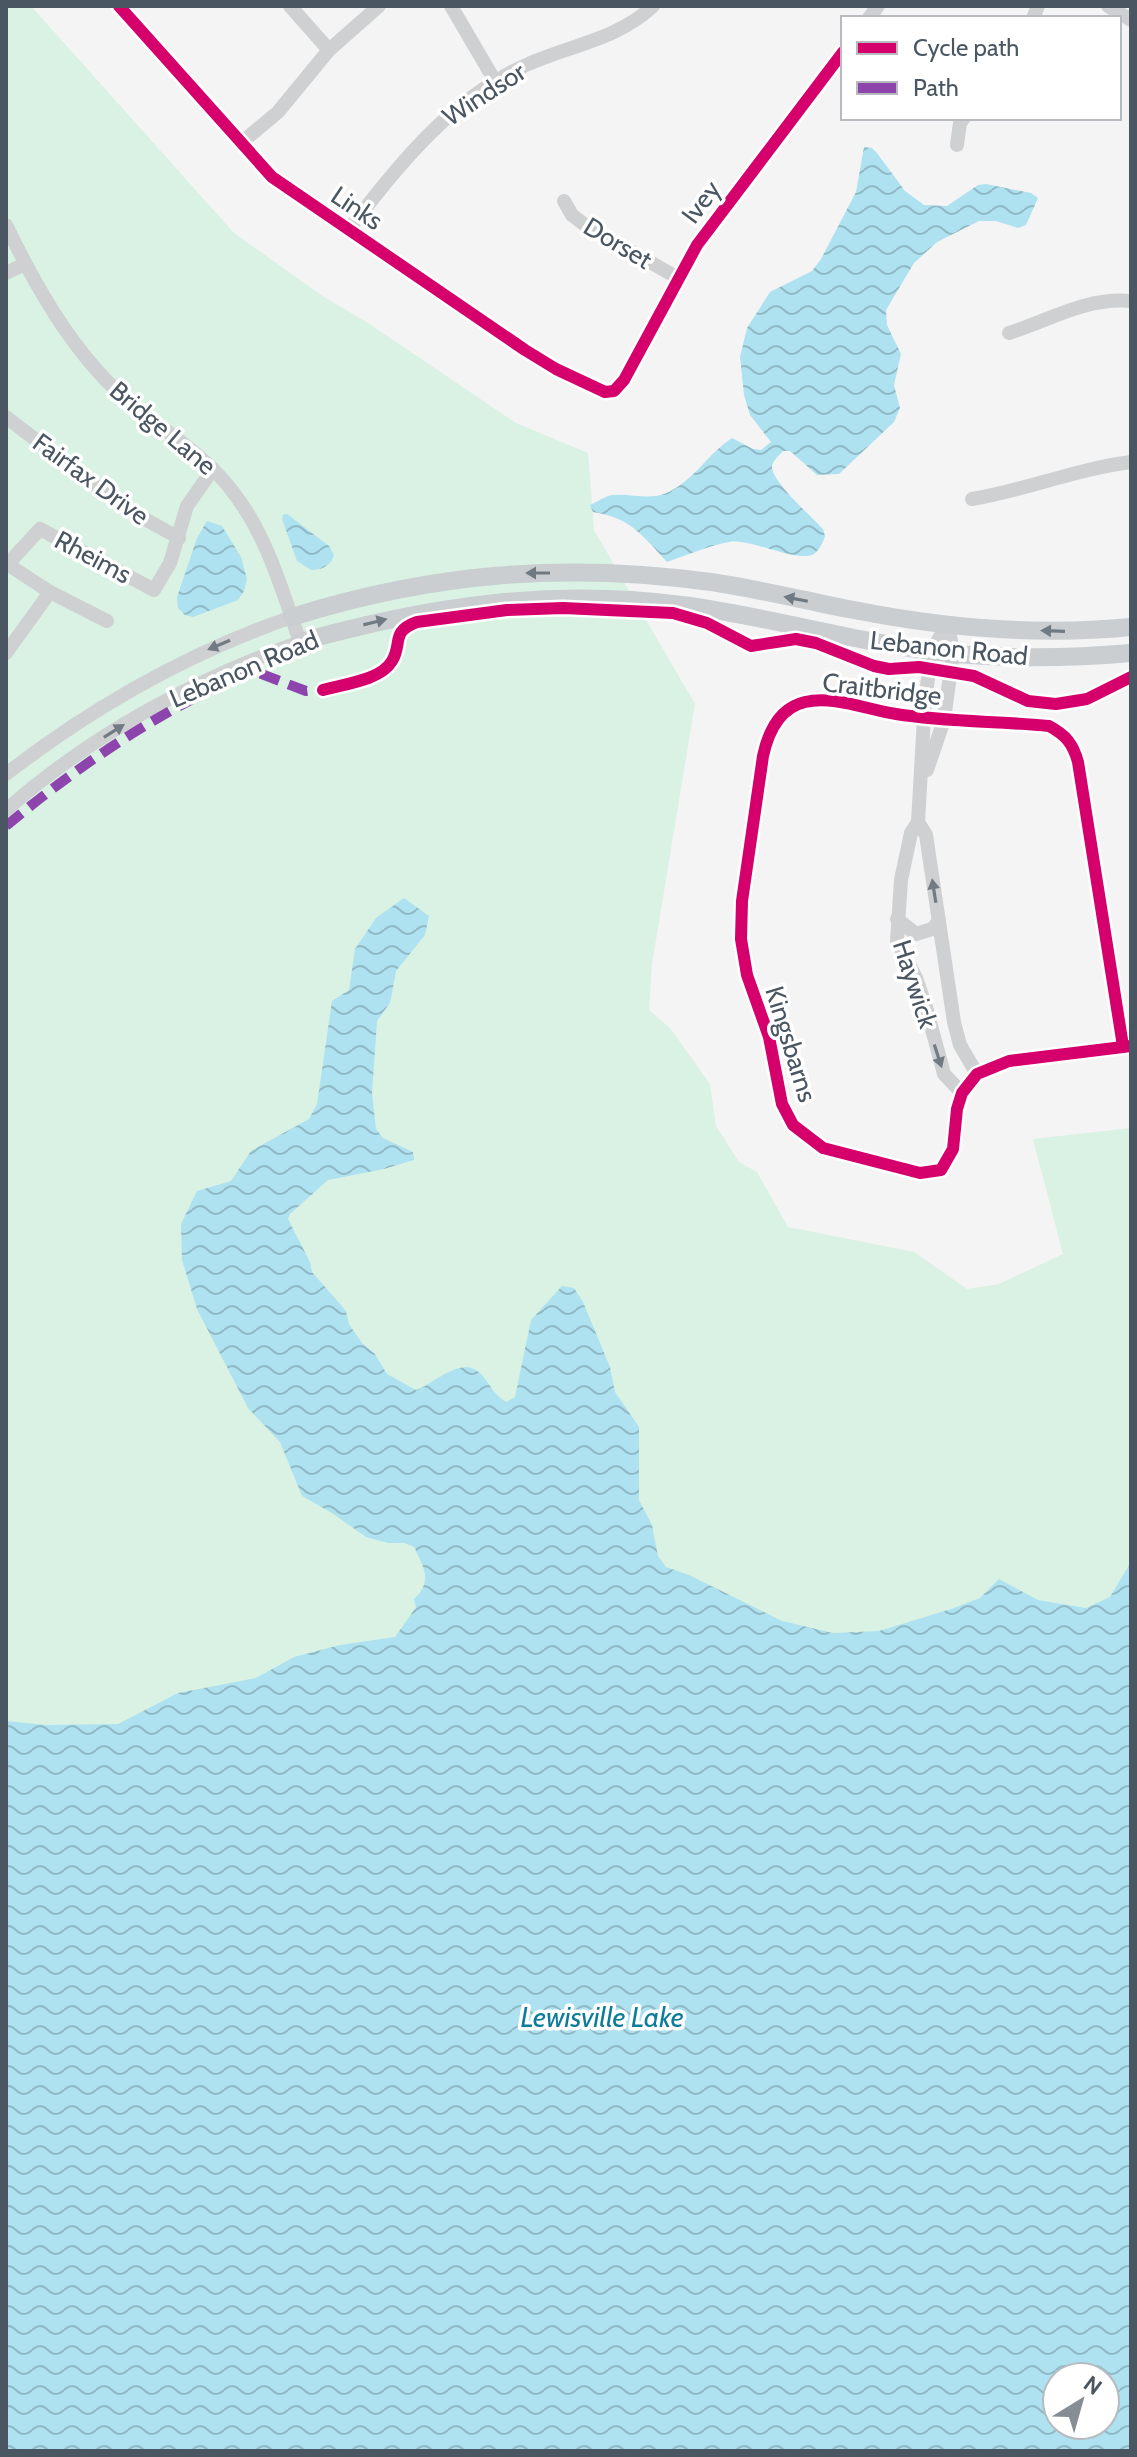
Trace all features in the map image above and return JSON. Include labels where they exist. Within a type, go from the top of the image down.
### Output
[{"type":"main road","name":"Lebanon Road","points":[[292,617],[404,587],[510,573],[625,573],[713,582],[858,611],[978,629],[1083,632],[1131,627]]},
{"type":"main road","name":"Lebanon Road","points":[[300,642],[448,607],[579,599],[682,605],[864,640],[953,653],[1056,658],[1131,653]]},
{"type":"street","name":"Links","points":[[119,6],[272,177],[542,361],[597,389],[614,391]]},
{"type":"street","points":[[290,6],[329,50]]},
{"type":"street","points":[[241,143],[278,112],[329,50],[379,6]]},
{"type":"street","points":[[451,6],[495,81]]},
{"type":"street","name":"Windsor","points":[[349,229],[423,137],[464,102],[495,81],[543,58],[613,34],[653,6]]},
{"type":"street","points":[[1108,6],[1131,20]]},
{"type":"street","name":"Ivey","points":[[614,391],[624,380],[706,232],[841,55]]},
{"type":"street","points":[[957,145],[962,120]]},
{"type":"street","name":"Dorset","points":[[564,201],[572,215],[585,225],[678,278]]},
{"type":"street","name":"Bridge Lane","points":[[6,225],[62,326],[100,374],[124,398],[213,469],[242,504],[264,542],[300,642]]},
{"type":"street","points":[[6,273],[25,264]]},
{"type":"street","points":[[1009,333],[1082,305],[1131,301]]},
{"type":"street","name":"Fairfax Drive","points":[[6,417],[125,508],[179,538]]},
{"type":"street","points":[[972,499],[1020,489],[1085,469],[1131,462]]},
{"type":"street","name":"Rheims","points":[[7,565],[40,529],[154,590],[170,563],[187,506],[213,469]]},
{"type":"street","points":[[7,565],[50,592],[107,621]]},
{"type":"street","points":[[6,653],[50,592]]},
{"type":"street","name":"Lebanon Road","points":[[6,774],[73,725],[180,663],[249,632],[292,617]]},
{"type":"street","name":"Haywick","points":[[948,624],[932,650],[923,716],[918,822],[911,833],[901,880],[897,941],[916,978],[944,1074],[962,1093]]},
{"type":"street","name":"Haywick","points":[[921,789],[944,720],[953,653],[948,624]]},
{"type":"street","name":"Lebanon Road","points":[[6,810],[87,748],[175,696],[266,654],[300,642]]},
{"type":"street","points":[[926,691],[948,693]]},
{"type":"street","name":"Craitbridge","points":[[789,708],[807,701],[827,701],[899,715],[1049,726],[1063,734],[1073,746],[1078,762],[1127,1046]]},
{"type":"street","name":"Kingsbarns","points":[[789,708],[767,737],[742,901],[741,939],[747,975],[769,1037],[782,1104],[793,1125],[823,1148],[920,1173],[941,1170],[953,1149],[962,1093],[977,1074]]},
{"type":"street","points":[[73,725],[87,748]]},
{"type":"street","name":"Haywick","points":[[918,822],[926,835],[960,1045],[977,1074]]},
{"type":"street","points":[[897,919],[916,934],[932,929],[939,921]]},
{"type":"street","points":[[930,1021],[953,1015]]},
{"type":"street","points":[[977,1074],[1009,1061],[1127,1046]]},
{"type":"green space","points":[[6,6],[31,6],[234,233],[324,297],[365,321],[516,423],[588,453],[594,530],[695,704],[652,964],[649,1010],[670,1028],[710,1084],[716,1126],[739,1162],[757,1172],[788,1227],[914,1252],[967,1289],[999,1284],[1063,1254],[1033,1139],[1131,1128],[1131,1872],[6,1993]]},
{"type":"water","points":[[864,147],[872,148],[905,191],[924,205],[947,206],[978,185],[986,184],[1031,193],[1038,198],[1026,225],[1018,228],[996,221],[979,221],[937,242],[914,263],[886,310],[887,325],[901,354],[894,385],[900,408],[894,422],[839,474],[817,475],[790,451],[783,451],[774,461],[772,467],[778,481],[823,529],[825,536],[815,553],[799,556],[729,542],[667,562],[627,523],[593,512],[590,505],[613,495],[664,494],[692,476],[732,438],[761,450],[771,442],[750,415],[744,395],[740,357],[747,328],[770,292],[812,271],[821,259],[856,192]]},
{"type":"water","points":[[287,514],[329,546],[334,555],[328,565],[311,570],[297,561],[282,519]]},
{"type":"water","points":[[207,521],[222,526],[241,557],[247,579],[238,600],[193,617],[185,615],[178,608],[177,597],[197,538]]},
{"type":"water","name":"Lewisville Lake","points":[[404,898],[429,916],[425,935],[396,971],[390,1003],[377,1021],[372,1093],[376,1129],[383,1138],[413,1152],[414,1160],[328,1180],[288,1219],[312,1272],[346,1311],[349,1324],[362,1343],[375,1354],[387,1374],[416,1390],[448,1372],[473,1368],[506,1402],[515,1397],[531,1320],[562,1286],[574,1288],[610,1367],[615,1392],[639,1427],[639,1500],[652,1525],[658,1556],[666,1567],[689,1575],[782,1621],[833,1633],[879,1631],[980,1598],[999,1579],[1038,1600],[1086,1608],[1110,1597],[1131,1562],[1131,2451],[6,2451],[6,1721],[46,1725],[118,1724],[178,1693],[256,1678],[294,1657],[340,1645],[395,1637],[416,1607],[414,1599],[425,1580],[414,1547],[366,1537],[302,1496],[280,1442],[248,1408],[197,1309],[182,1260],[181,1224],[197,1191],[231,1181],[251,1151],[309,1119],[317,1104],[332,1001],[349,990],[355,949],[376,918]]},
{"type":"marked path","points":[[6,826],[114,745],[228,682],[256,672],[306,691],[329,688]]},
{"type":"cycle path","points":[[119,6],[272,177],[525,350],[556,369],[605,392],[614,391],[624,380],[697,245],[841,55]]},
{"type":"cycle path","points":[[323,690],[370,677],[386,668],[395,655],[400,634],[417,622],[507,610],[563,608],[673,613],[707,623],[751,646],[796,639],[816,643],[874,666],[889,669],[919,667],[974,676],[1028,701],[1056,704],[1087,699],[1131,677]]},
{"type":"cycle path","points":[[1123,1046],[1078,762],[1064,737],[1049,726],[915,717],[827,700],[796,705],[782,716],[772,730],[763,756],[742,901],[741,939],[747,975],[769,1037],[782,1104],[793,1125],[823,1148],[920,1173],[941,1170],[953,1149],[962,1093],[977,1074],[1009,1061],[1131,1046]]}]
